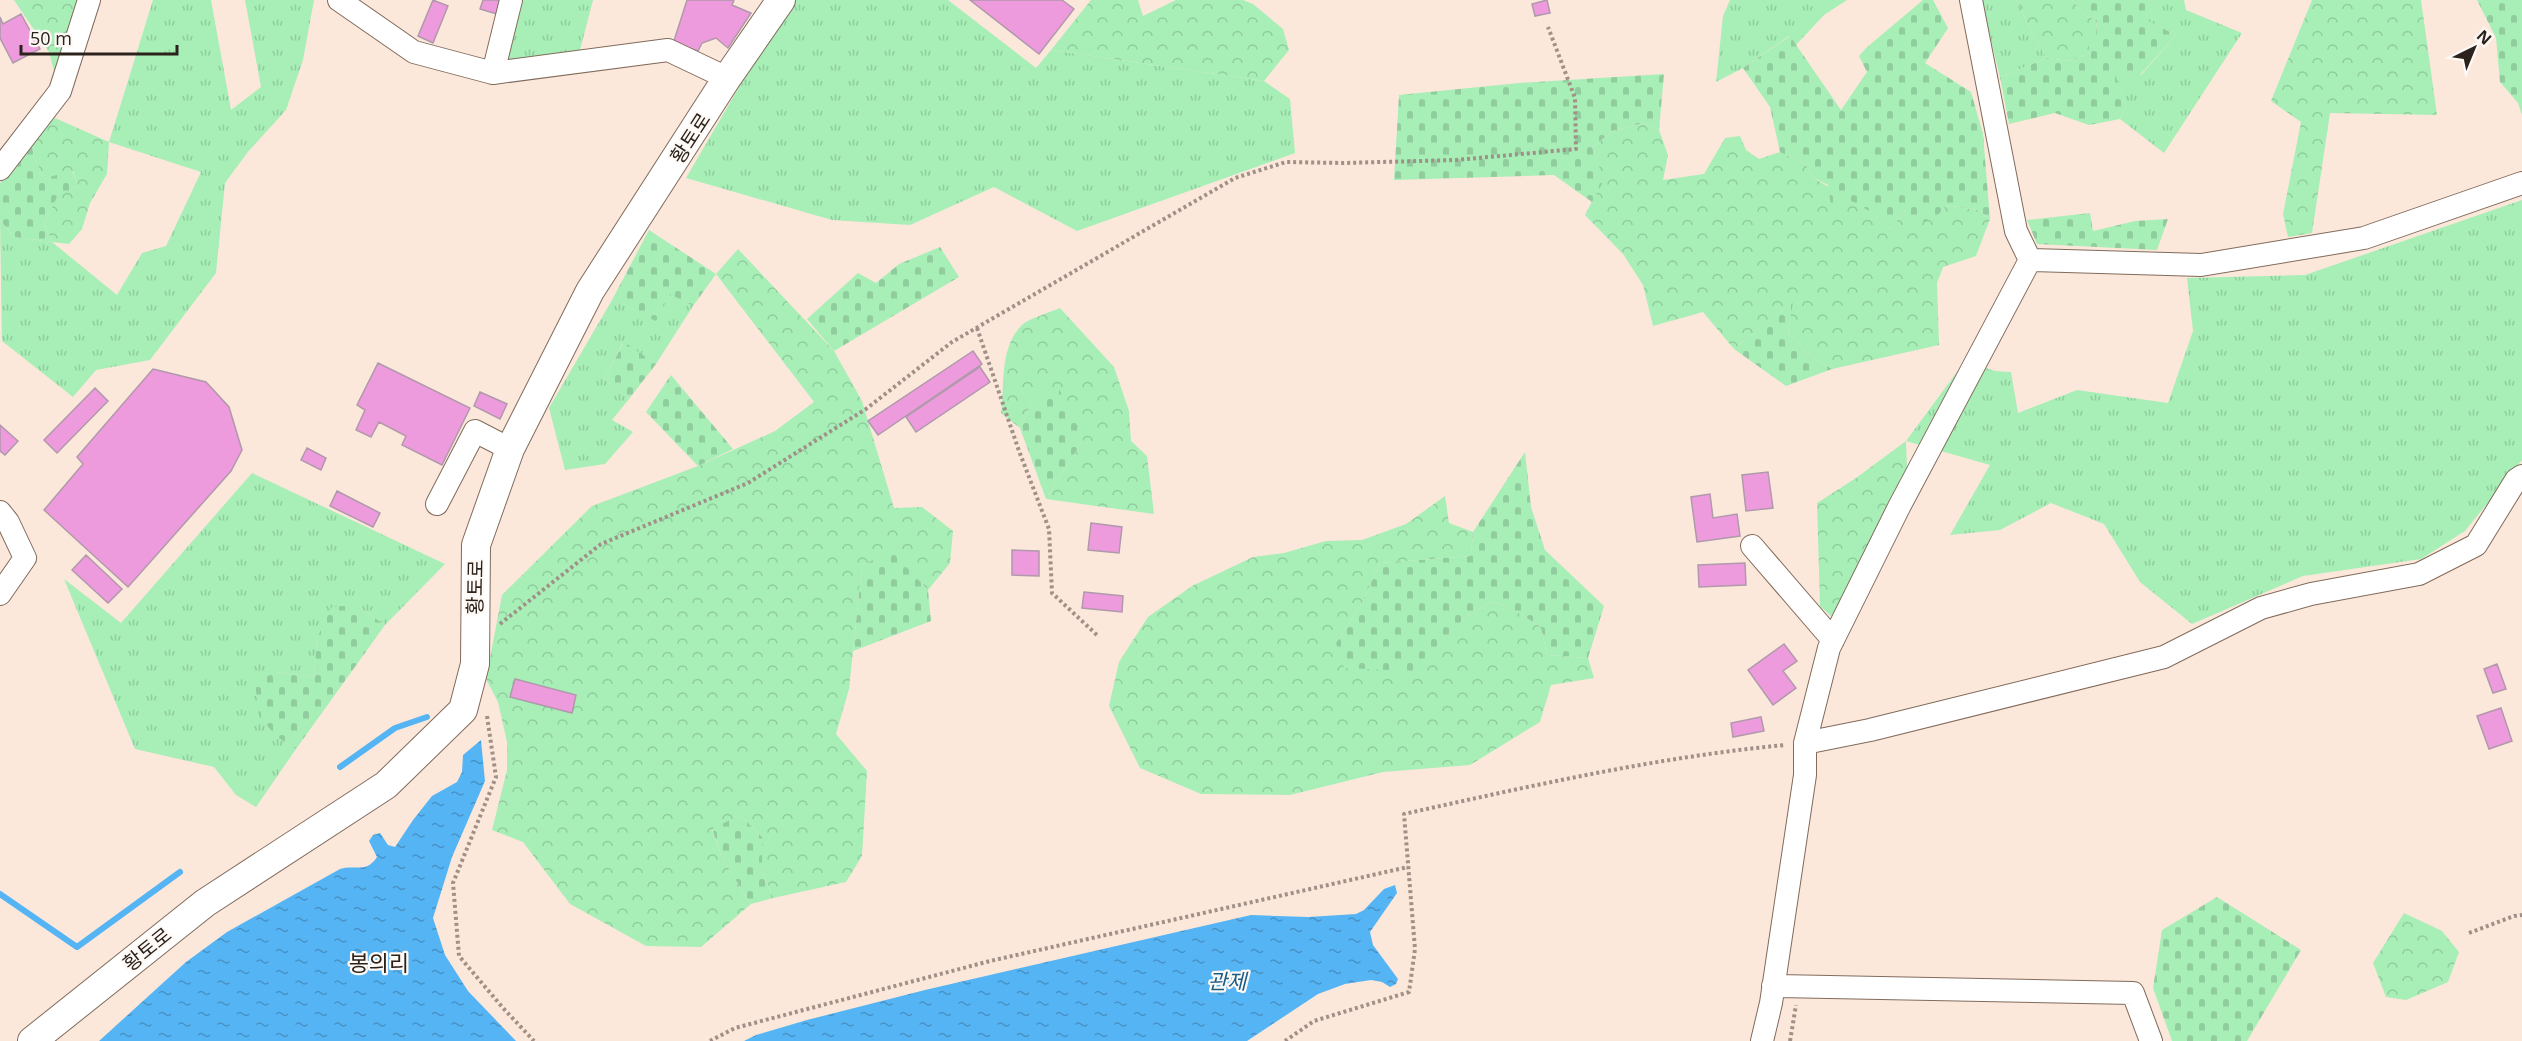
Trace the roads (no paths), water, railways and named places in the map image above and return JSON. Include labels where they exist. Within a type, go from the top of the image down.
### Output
[{"type":"main road","name":"황토로","points":[[32,1041],[205,903],[386,785],[463,710],[475,664],[476,545],[510,449],[590,291],[727,78],[781,0]]},
{"type":"street","points":[[0,169],[60,91],[89,0]]},
{"type":"street","points":[[339,0],[414,51],[493,73],[668,50],[727,78]]},
{"type":"street","points":[[493,73],[511,0]]},
{"type":"street","points":[[1971,0],[2016,231],[2031,260]]},
{"type":"street","points":[[2031,260],[2201,265],[2364,238],[2522,183]]},
{"type":"street","points":[[1762,1041],[1773,986],[1805,775],[1805,743],[1833,640],[1899,507],[2031,260]]},
{"type":"street","points":[[437,504],[475,431],[510,449]]},
{"type":"street","points":[[1805,743],[1893,724],[2164,657],[2261,609],[2311,594],[2419,574],[2476,545],[2516,480],[2522,476]]},
{"type":"street","points":[[0,512],[8,522],[25,558],[0,594]]},
{"type":"street","points":[[1752,546],[1833,640]]},
{"type":"street","points":[[1773,986],[2133,993],[2151,1041]]},
{"type":"water","points":[[481,740],[485,781],[452,857],[433,918],[445,955],[468,991],[516,1041],[99,1041],[186,962],[227,932],[340,869],[364,867],[373,862],[377,857],[369,841],[373,835],[380,833],[388,845],[395,847],[432,796],[457,782],[462,772],[463,755]]},
{"type":"water","name":"관제","points":[[1395,885],[1397,893],[1370,932],[1373,945],[1398,979],[1396,984],[1390,987],[1382,982],[1371,980],[1345,984],[1318,994],[1247,1041],[744,1041],[756,1035],[807,1020],[925,990],[1251,915],[1308,917],[1356,914],[1364,910],[1384,889]]},
{"type":"waterway","points":[[340,767],[395,728],[427,717]]},
{"type":"waterway","points":[[0,894],[77,947],[180,872]]},
{"type":"district","name":"봉의리","points":[[379,962]]}]
